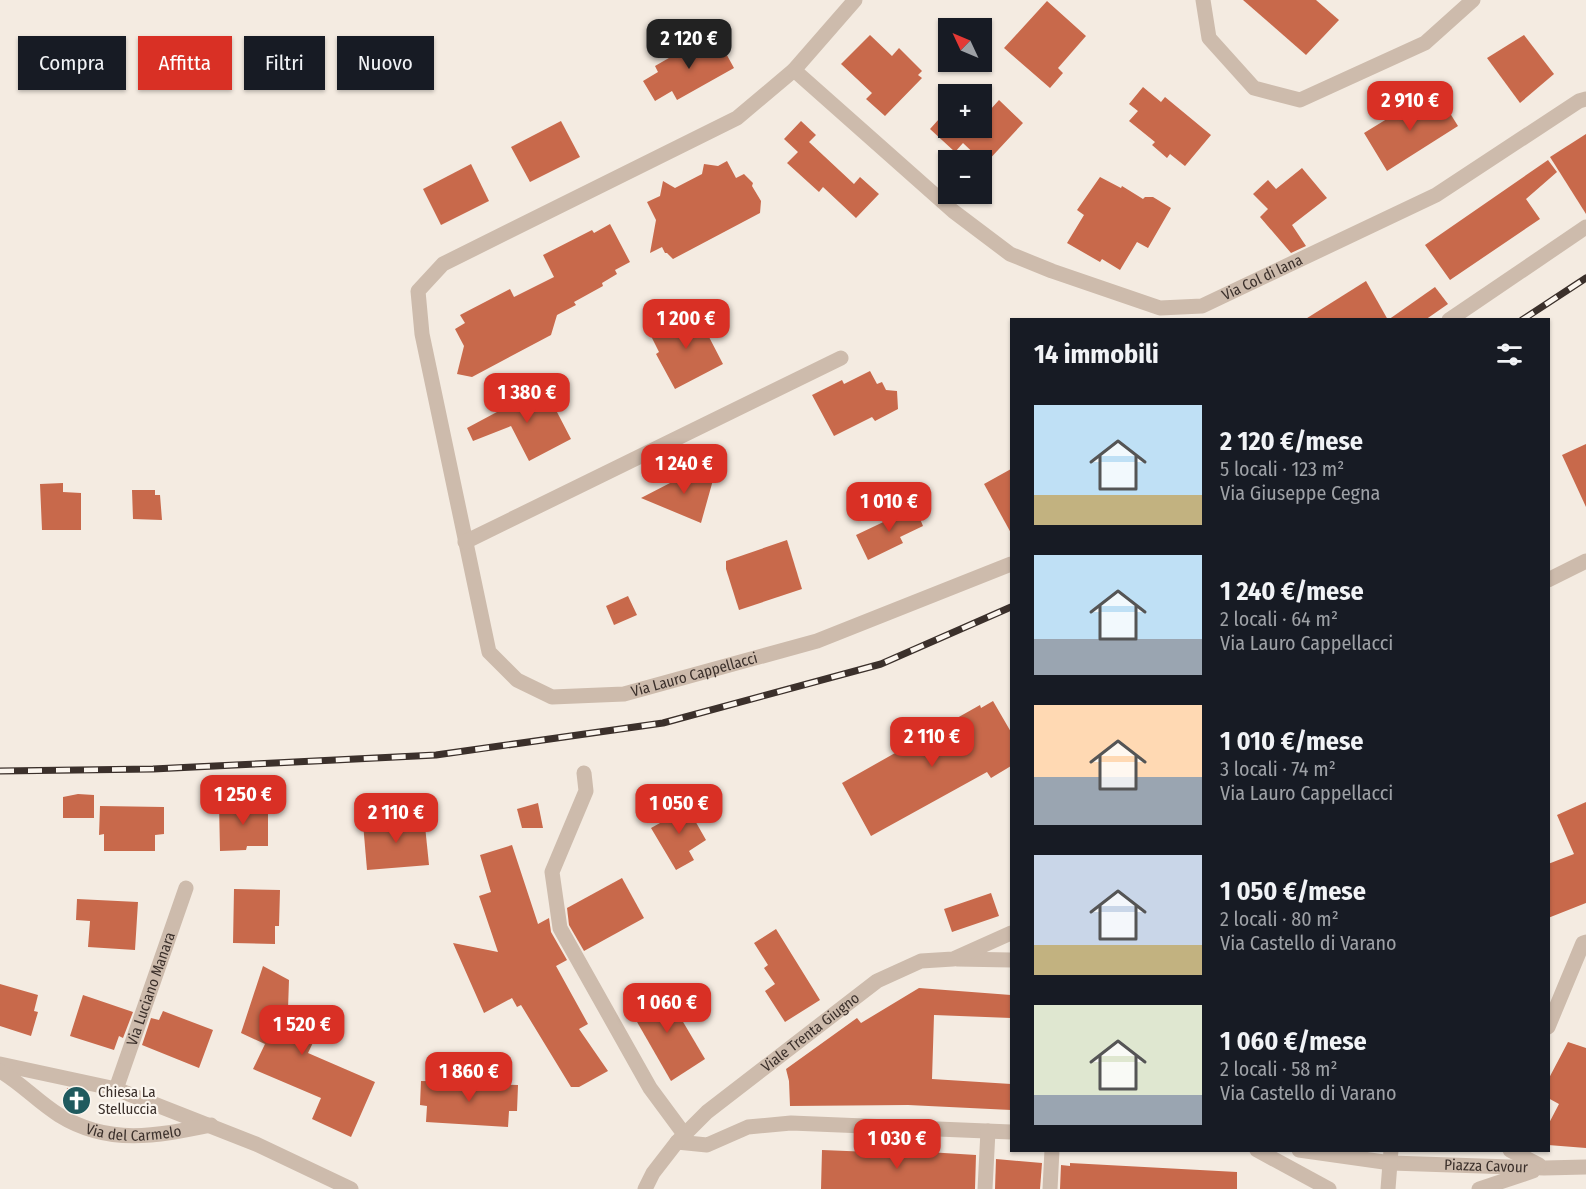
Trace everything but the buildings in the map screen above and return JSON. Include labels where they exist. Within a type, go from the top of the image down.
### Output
[{"type":"street","points":[[794,70],[855,0]]},
{"type":"street","points":[[1203,0],[1209,38],[1254,88],[1300,100],[1425,43],[1473,0]]},
{"type":"street","name":"Via Col di lana","points":[[794,70],[952,211],[1010,254],[1160,308],[1202,306],[1436,195],[1579,101],[1586,99]]},
{"type":"street","name":"Via Lauro Cappellacci","points":[[794,70],[738,118],[443,264],[418,291],[422,334],[489,652],[517,680],[552,697],[624,694],[817,641],[1010,564]]},
{"type":"street","points":[[1452,318],[1586,227]]},
{"type":"street","points":[[465,542],[841,358]]},
{"type":"street","points":[[1550,579],[1586,561]]},
{"type":"street","points":[[585,773],[586,791],[552,872],[560,928],[650,1088],[681,1138],[707,1145],[748,1127],[791,1123],[1010,1132]]},
{"type":"street","name":"Via Luciano Manara","points":[[116,1089],[186,888]]},
{"type":"street","name":"Viale Trenta Giugno","points":[[645,1189],[653,1173],[681,1138],[707,1112],[877,981],[921,961],[953,959],[1010,933]]},
{"type":"street","points":[[1550,1022],[1585,942]]},
{"type":"street","points":[[953,959],[1010,960]]},
{"type":"street","name":"Via del Carmelo","points":[[0,1064],[116,1089],[256,1144],[351,1189]]},
{"type":"street","name":"Via del Carmelo","points":[[0,1071],[17,1081],[59,1115],[99,1133],[154,1136],[211,1125]]},
{"type":"street","points":[[985,1189],[988,1131]]},
{"type":"street","points":[[1050,1189],[1053,1152]]},
{"type":"street","points":[[1261,1152],[1329,1189]]},
{"type":"street","name":"Piazza Cavour","points":[[1325,1152],[1544,1168]]},
{"type":"street","name":"Piazza Cavour","points":[[1514,1152],[1544,1168]]},
{"type":"street","points":[[1388,1189],[1391,1157]]},
{"type":"street","points":[[1544,1168],[1586,1167]]},
{"type":"street","name":"Piazza Cavour","points":[[1479,1189],[1544,1168]]},
{"type":"railway","points":[[1525,318],[1586,278]]},
{"type":"railway","points":[[0,771],[153,769],[436,755],[663,723],[881,664],[1010,607]]},
{"type":"place","name":"Chiesa La Stelluccia","points":[[77,1101]]}]
